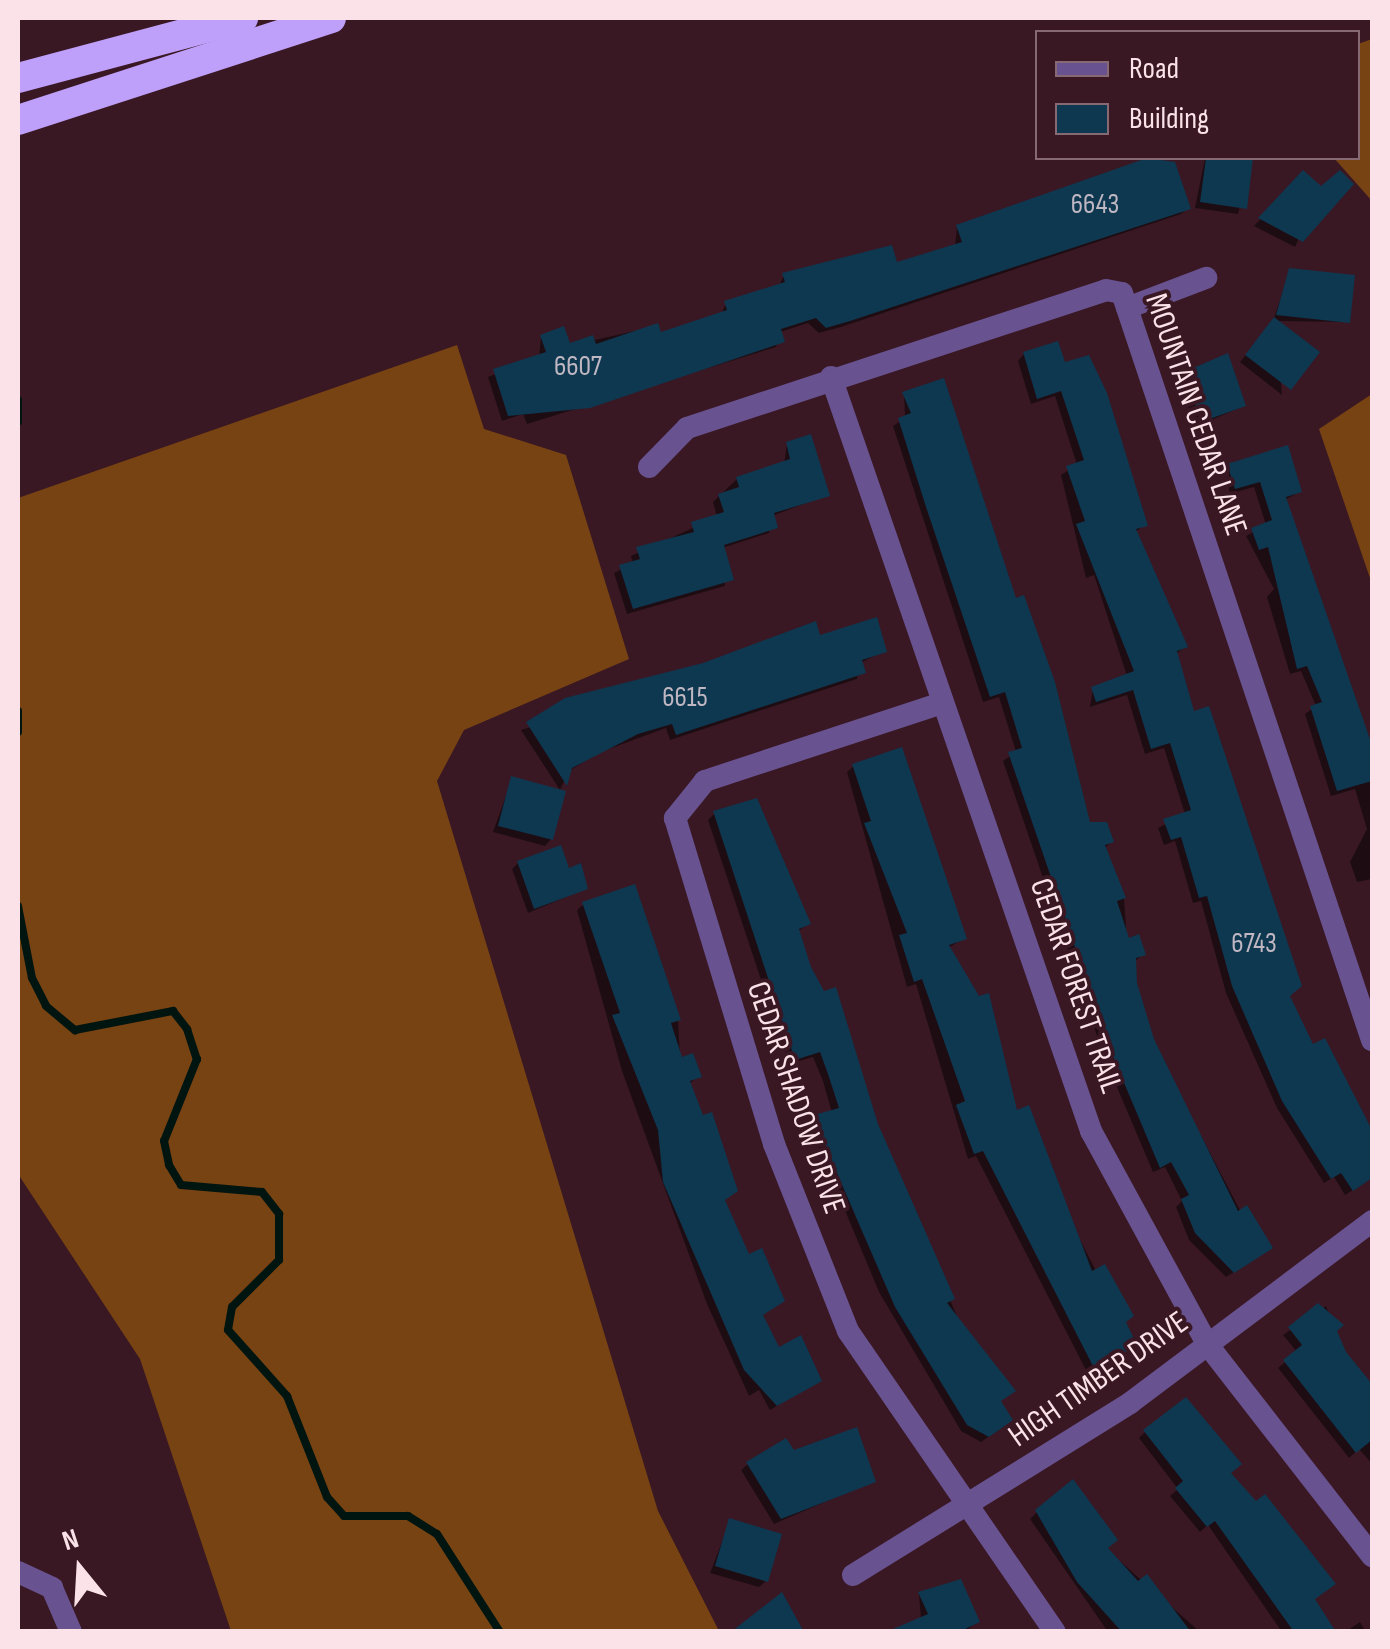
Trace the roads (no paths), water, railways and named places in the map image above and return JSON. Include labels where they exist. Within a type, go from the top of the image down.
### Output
[{"type":"highway","points":[[18,78],[243,18]]},
{"type":"highway","points":[[18,120],[331,18]]},
{"type":"street","points":[[1127,308],[1206,278]]},
{"type":"street","name":"MOUNTAIN CEDAR LANE","points":[[649,467],[687,428],[1106,290],[1122,293],[1372,1040]]},
{"type":"street","name":"CEDAR FOREST TRAIL","points":[[832,378],[1091,1131],[1207,1344],[1372,1556]]},
{"type":"street","name":"CEDAR SHADOW DRIVE","points":[[942,702],[705,781],[674,818],[774,1144],[848,1331],[966,1511],[1056,1632]]},
{"type":"street","name":"HIGH TIMBER DRIVE","points":[[853,1576],[966,1511],[1207,1344],[1372,1221]]},
{"type":"street","points":[[18,1572],[52,1588],[71,1632]]},
{"type":"waterway","points":[[18,400],[18,422]]},
{"type":"waterway","points":[[18,711],[18,732]]},
{"type":"waterway","points":[[18,906],[32,978],[46,1006],[75,1030],[173,1011],[187,1029],[197,1059],[164,1141],[169,1165],[181,1185],[262,1192],[279,1214],[279,1260],[232,1307],[228,1330],[287,1396],[327,1497],[344,1516],[408,1516],[437,1534],[500,1632]]}]
